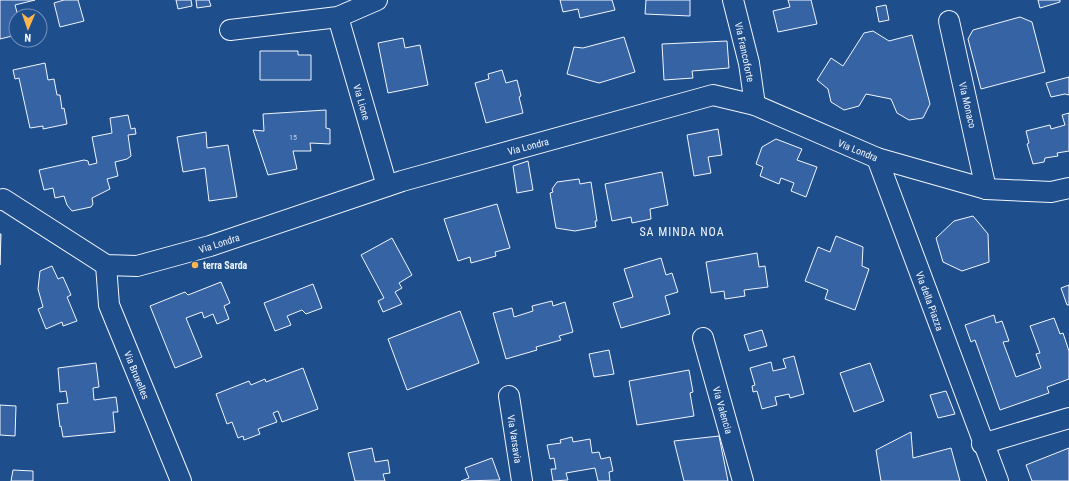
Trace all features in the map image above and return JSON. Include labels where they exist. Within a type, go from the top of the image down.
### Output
[{"type":"street","points":[[230,30],[338,17],[377,0]]},
{"type":"street","name":"Via Francoforte","points":[[733,0],[749,63],[755,105]]},
{"type":"street","name":"Via Lione","points":[[338,17],[387,186]]},
{"type":"street","name":"Via Monaco","points":[[949,21],[986,189]]},
{"type":"street","name":"Via Londra","points":[[106,265],[137,266],[210,246],[387,186],[712,95],[755,105],[877,158],[986,189],[1051,192],[1069,188]]},
{"type":"street","name":"Via della Piazza","points":[[877,158],[982,444],[998,481]]},
{"type":"street","points":[[1,196],[106,265]]},
{"type":"street","name":"Via Bruxelles","points":[[106,265],[109,305],[181,481]]},
{"type":"street","name":"Via Valencia","points":[[703,338],[743,481]]},
{"type":"street","name":"Via Varsavia","points":[[509,396],[522,481]]},
{"type":"street","points":[[982,444],[1069,418]]},
{"type":"building","points":[[0,0],[35,0],[15,5],[16,8],[8,8],[8,37],[0,39]]},
{"type":"building","points":[[64,0],[78,0],[84,21],[60,27],[54,3]]},
{"type":"building","points":[[176,0],[191,0],[192,6],[178,9]]},
{"type":"building","points":[[196,0],[209,0],[211,6],[197,8]]},
{"type":"building","points":[[560,0],[612,0],[615,10],[580,18],[578,9],[563,12]]},
{"type":"building","points":[[646,0],[690,0],[690,16],[645,14]]},
{"type":"building","points":[[788,0],[811,0],[817,24],[778,32],[773,11],[790,7]]},
{"type":"building","points":[[1038,0],[1060,0],[1060,2],[1040,8]]},
{"type":"building","points":[[886,5],[889,20],[879,22],[876,7]]},
{"type":"building","points":[[1020,17],[1032,22],[1045,72],[981,89],[968,39],[973,30]]},
{"type":"building","points":[[873,31],[889,41],[912,35],[930,104],[923,118],[909,120],[897,113],[891,99],[866,94],[859,106],[844,110],[831,102],[828,89],[817,80],[831,58],[843,66],[864,33]]},
{"type":"building","points":[[624,37],[635,72],[599,83],[567,74],[574,47],[583,48]]},
{"type":"building","points":[[403,38],[405,48],[420,45],[428,85],[388,93],[378,43]]},
{"type":"building","points":[[727,41],[729,68],[692,71],[693,78],[664,80],[662,44]]},
{"type":"building","points":[[260,51],[298,51],[298,55],[311,55],[311,80],[260,80]]},
{"type":"building","points":[[45,63],[48,80],[54,79],[57,95],[60,95],[62,109],[64,108],[67,124],[43,129],[43,126],[30,128],[19,78],[15,79],[13,70]]},
{"type":"building","points":[[502,70],[506,83],[517,80],[523,113],[486,123],[475,83],[489,79],[488,74]]},
{"type":"building","points":[[1069,77],[1069,95],[1065,94],[1051,97],[1046,83]]},
{"type":"building","points":[[326,110],[326,128],[330,129],[330,144],[310,143],[311,151],[293,151],[297,169],[268,175],[253,130],[264,131],[263,114]]},
{"type":"building","points":[[1069,113],[1069,151],[1057,153],[1058,156],[1045,158],[1044,162],[1033,164],[1027,144],[1029,143],[1026,131],[1050,125],[1051,129],[1065,125],[1062,115]]},
{"type":"building","points":[[128,115],[131,129],[135,128],[136,134],[128,135],[131,156],[127,159],[115,162],[118,176],[107,179],[110,189],[92,198],[93,204],[91,207],[72,211],[67,205],[64,196],[55,198],[53,188],[44,190],[39,170],[84,160],[88,161],[89,165],[97,163],[92,137],[112,133],[110,118]]},
{"type":"building","points":[[718,129],[722,155],[708,157],[711,173],[694,176],[687,135]]},
{"type":"building","points":[[206,132],[207,148],[228,145],[237,197],[209,201],[205,168],[183,172],[177,137]]},
{"type":"building","points":[[776,139],[802,149],[797,160],[817,167],[806,197],[791,191],[794,183],[781,178],[779,184],[760,176],[763,167],[756,164],[762,147]]},
{"type":"building","points":[[528,161],[533,190],[517,193],[513,166]]},
{"type":"building","points":[[662,172],[668,205],[650,209],[651,219],[632,223],[631,217],[612,221],[605,184]]},
{"type":"building","points":[[579,179],[580,184],[591,182],[597,221],[595,221],[596,227],[575,231],[556,228],[550,193],[553,192],[552,189],[557,182]]},
{"type":"building","points":[[497,204],[510,248],[495,252],[496,256],[471,263],[470,257],[458,261],[444,219]]},
{"type":"building","points":[[973,216],[988,234],[989,262],[962,271],[943,262],[936,238],[954,221]]},
{"type":"building","points":[[0,234],[1,234],[0,265]]},
{"type":"building","points":[[836,236],[863,247],[862,266],[869,269],[855,310],[825,299],[828,290],[805,281],[818,247],[830,252]]},
{"type":"building","points":[[392,238],[412,275],[399,283],[402,288],[395,292],[402,304],[383,312],[378,301],[384,298],[361,255]]},
{"type":"building","points":[[757,253],[759,267],[765,266],[768,287],[744,290],[745,296],[725,299],[724,291],[711,293],[706,262]]},
{"type":"building","points":[[661,258],[666,275],[672,273],[678,292],[665,296],[670,314],[621,328],[613,303],[633,297],[624,269]]},
{"type":"building","points":[[52,266],[58,279],[63,277],[71,295],[67,297],[77,321],[63,326],[62,322],[46,329],[38,309],[43,307],[38,289],[40,271]]},
{"type":"building","points":[[221,282],[230,303],[224,306],[229,319],[217,324],[213,314],[204,318],[202,312],[186,318],[202,357],[175,368],[150,306],[185,292],[188,295]]},
{"type":"building","points":[[313,284],[322,308],[306,314],[302,310],[287,316],[291,325],[275,331],[264,303]]},
{"type":"building","points":[[1069,285],[1069,305],[1067,305],[1061,288]]},
{"type":"building","points":[[552,301],[553,306],[565,302],[573,332],[559,336],[561,340],[536,347],[537,350],[506,359],[493,313],[512,308],[514,317],[533,311],[532,306]]},
{"type":"building","points":[[460,311],[479,363],[407,390],[388,339]]},
{"type":"building","points":[[994,315],[996,323],[1002,321],[1009,341],[1003,342],[1016,377],[1041,368],[1036,354],[1040,353],[1030,326],[1054,318],[1060,334],[1063,333],[1069,351],[1069,379],[1047,387],[1049,393],[1000,410],[975,340],[971,342],[965,325]]},
{"type":"building","points":[[762,330],[767,346],[749,351],[744,335]]},
{"type":"building","points":[[609,350],[614,374],[594,377],[589,354]]},
{"type":"building","points":[[794,356],[804,394],[790,398],[789,394],[775,397],[777,405],[762,409],[757,391],[753,392],[752,386],[755,385],[750,368],[771,362],[773,371],[786,368],[783,359]]},
{"type":"building","points":[[96,363],[99,387],[93,388],[94,400],[116,397],[118,412],[113,412],[115,432],[63,437],[57,404],[68,403],[66,391],[60,392],[58,368]]},
{"type":"building","points":[[870,363],[884,401],[854,412],[840,373]]},
{"type":"building","points":[[303,368],[318,409],[282,422],[278,411],[273,413],[277,422],[258,429],[260,434],[244,440],[243,436],[238,438],[232,422],[227,424],[216,394],[249,381],[251,385],[265,379],[266,382]]},
{"type":"building","points":[[689,370],[693,392],[690,393],[694,416],[637,425],[629,381]]},
{"type":"building","points":[[946,391],[955,414],[938,418],[930,395]]},
{"type":"building","points":[[0,405],[16,406],[15,436],[0,435]]},
{"type":"building","points":[[911,432],[913,458],[951,448],[960,481],[881,481],[876,450]]},
{"type":"building","points":[[719,436],[728,481],[684,481],[674,441]]},
{"type":"building","points":[[572,437],[573,442],[590,439],[592,453],[599,452],[601,459],[610,457],[613,471],[609,472],[610,481],[598,481],[595,468],[566,473],[568,480],[553,481],[551,469],[556,469],[554,458],[550,459],[547,445],[561,443],[560,440]]},
{"type":"building","points":[[372,448],[375,462],[388,460],[390,473],[383,474],[385,481],[355,481],[348,453]]},
{"type":"building","points":[[1069,448],[1069,481],[1032,481],[1026,465]]},
{"type":"building","points":[[492,458],[500,480],[461,481],[469,478],[465,468]]},
{"type":"building","points":[[13,470],[33,471],[33,481],[11,481]]},
{"type":"place","name":"terra Sarda","points":[[195,265]]},
{"type":"district","name":"SA MINDA NOA","points":[[682,232]]}]
